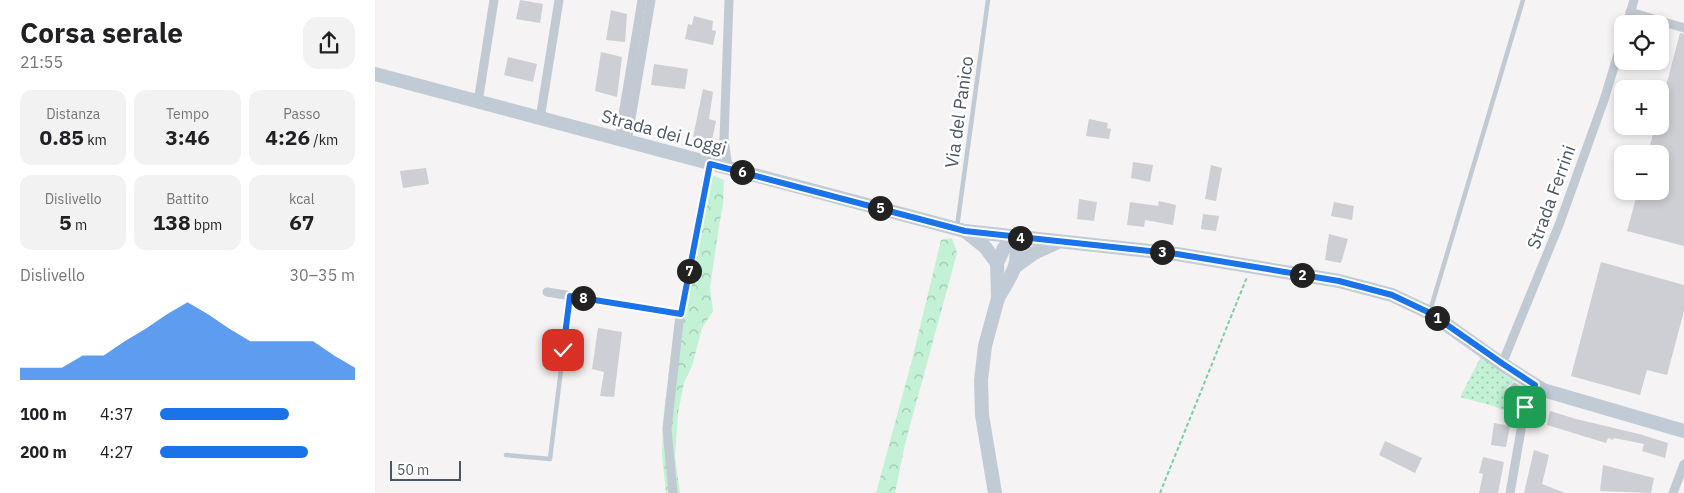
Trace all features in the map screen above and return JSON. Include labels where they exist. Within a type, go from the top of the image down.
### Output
[{"type":"street","points":[[478,102],[494,0]]},
{"type":"street","points":[[540,118],[559,0]]},
{"type":"street","points":[[623,141],[641,0]]},
{"type":"street","points":[[623,141],[651,0]]},
{"type":"street","points":[[728,168],[724,139],[729,0]]},
{"type":"street","points":[[1629,15],[1634,0]]},
{"type":"street","points":[[1630,12],[1684,28]]},
{"type":"street","name":"Strada Ferrini","points":[[1503,364],[1559,225],[1614,67]]},
{"type":"street","name":"Strada dei Loggi","points":[[375,74],[961,230],[1177,254],[1348,283],[1392,295],[1430,313],[1543,390],[1684,431]]},
{"type":"street","points":[[673,493],[667,430],[681,314],[710,164]]},
{"type":"street","points":[[961,230],[985,247],[997,263]]},
{"type":"street","points":[[998,298],[997,263],[1004,248],[1014,237]]},
{"type":"street","points":[[995,493],[982,415],[981,380],[985,346],[998,298],[1016,266],[1018,251],[1014,237]]},
{"type":"street","points":[[1016,266],[1034,253],[1059,242]]},
{"type":"street","points":[[547,292],[681,314]]},
{"type":"street","points":[[1510,493],[1525,407],[1535,385]]},
{"type":"street","points":[[1673,493],[1684,464]]},
{"type":"lane","name":"Via del Panico","points":[[961,230],[988,0]]},
{"type":"lane","points":[[1430,313],[1523,0]]},
{"type":"lane","points":[[506,455],[550,459],[570,296]]},
{"type":"path","points":[[1160,493],[1247,279],[1249,266]]},
{"type":"green space","points":[[712,175],[724,180],[723,205],[710,288],[713,311],[702,328],[692,366],[684,383],[678,413],[675,457],[680,493],[666,493],[662,456],[663,421],[669,371],[680,338],[688,296],[695,272],[702,210]]},
{"type":"green space","points":[[952,238],[957,253],[905,444],[895,493],[876,493],[912,360],[941,240]]},
{"type":"green space","points":[[1483,353],[1516,379],[1506,388],[1514,399],[1523,403],[1520,417],[1493,406],[1460,397]]},
{"type":"building","points":[[520,0],[543,4],[540,23],[516,19]]},
{"type":"building","points":[[611,10],[627,14],[625,42],[606,40]]},
{"type":"building","points":[[694,16],[713,21],[712,30],[716,31],[713,45],[685,39],[688,24],[692,25]]},
{"type":"building","points":[[1680,33],[1684,34],[1684,246],[1627,231],[1636,200],[1669,200],[1669,145],[1650,145],[1653,135],[1669,135],[1668,80]]},
{"type":"building","points":[[601,52],[622,57],[617,97],[595,91]]},
{"type":"building","points":[[508,57],[537,64],[533,82],[504,75]]},
{"type":"building","points":[[654,64],[688,69],[685,89],[651,85]]},
{"type":"building","points":[[703,89],[713,92],[709,119],[716,121],[712,140],[693,137]]},
{"type":"building","points":[[1089,119],[1108,123],[1107,128],[1111,129],[1109,139],[1086,136]]},
{"type":"building","points":[[1133,162],[1153,165],[1150,182],[1131,178]]},
{"type":"building","points":[[1211,165],[1222,168],[1216,201],[1205,199]]},
{"type":"building","points":[[426,168],[429,184],[403,188],[400,171]]},
{"type":"building","points":[[1079,199],[1097,202],[1094,221],[1077,219]]},
{"type":"building","points":[[1159,201],[1176,205],[1173,225],[1145,220],[1144,227],[1127,225],[1130,202],[1158,206]]},
{"type":"building","points":[[1334,202],[1354,206],[1352,220],[1331,216]]},
{"type":"building","points":[[1203,214],[1219,216],[1216,231],[1201,229]]},
{"type":"building","points":[[1329,234],[1348,239],[1341,263],[1325,260]]},
{"type":"building","points":[[1601,262],[1684,285],[1684,311],[1667,375],[1647,370],[1640,395],[1571,376]]},
{"type":"building","points":[[598,328],[622,332],[614,397],[600,396],[604,372],[592,369]]},
{"type":"building","points":[[1514,382],[1526,390],[1522,399],[1516,397],[1509,388]]},
{"type":"building","points":[[1550,411],[1668,443],[1665,458],[1642,451],[1644,444],[1614,438],[1613,440],[1608,438],[1606,443],[1547,425]]},
{"type":"building","points":[[1494,423],[1510,426],[1506,447],[1491,445]]},
{"type":"building","points":[[1385,441],[1422,458],[1415,473],[1379,455]]},
{"type":"building","points":[[1534,450],[1549,455],[1542,484],[1565,493],[1524,493]]},
{"type":"building","points":[[1483,457],[1504,462],[1498,493],[1479,493],[1483,474],[1479,473]]},
{"type":"building","points":[[1603,465],[1654,478],[1651,493],[1600,491]]},
{"type":"route","points":[[563,350],[570,296],[681,314],[710,164],[965,231],[1177,254],[1339,281],[1392,295],[1430,313],[1535,385],[1525,407]]}]
